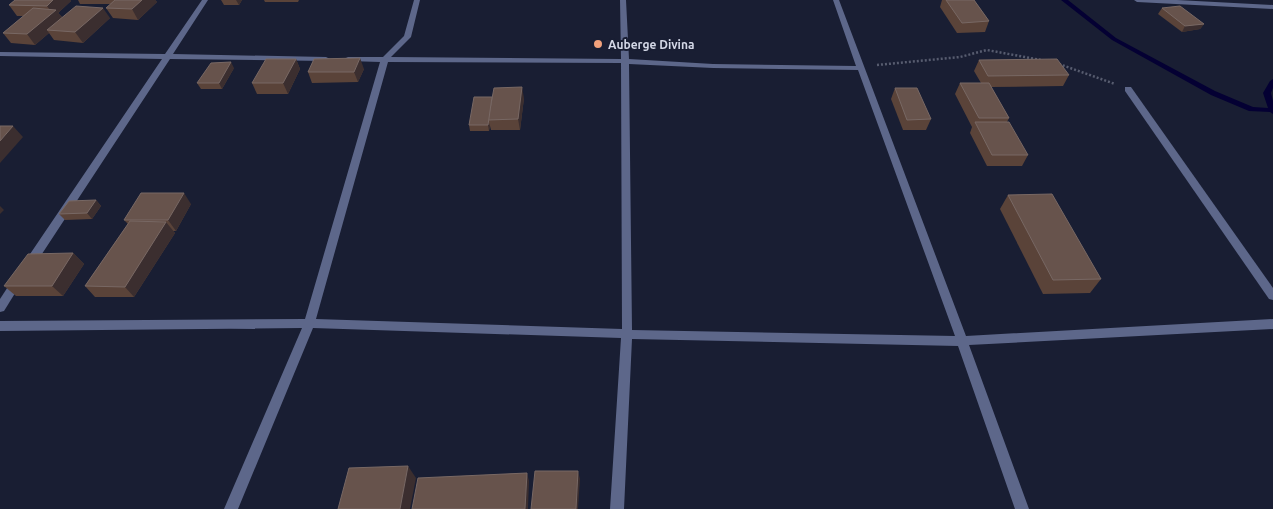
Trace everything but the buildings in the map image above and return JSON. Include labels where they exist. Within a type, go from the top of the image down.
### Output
[{"type":"street","points":[[0,308],[205,0]]},
{"type":"street","points":[[231,509],[309,323],[385,60],[407,37],[417,0]]},
{"type":"street","points":[[617,509],[628,334],[623,0]]},
{"type":"street","points":[[836,0],[1022,509]]},
{"type":"street","points":[[1137,0],[1273,7]]},
{"type":"street","points":[[0,54],[168,55],[385,60],[625,61],[713,66],[862,68]]},
{"type":"street","points":[[1128,89],[1273,296]]},
{"type":"street","points":[[0,326],[309,323],[628,334],[962,341],[1273,324]]},
{"type":"path","points":[[862,68],[888,63],[960,57],[987,50],[1045,61]]},
{"type":"path","points":[[1054,62],[1092,74],[1128,89]]},
{"type":"waterway","points":[[1064,0],[1114,39],[1213,93],[1252,109],[1271,110]]},
{"type":"waterway","points":[[1273,81],[1267,93],[1273,112]]},
{"type":"place","name":"Auberge Divina","points":[[598,44]]}]
